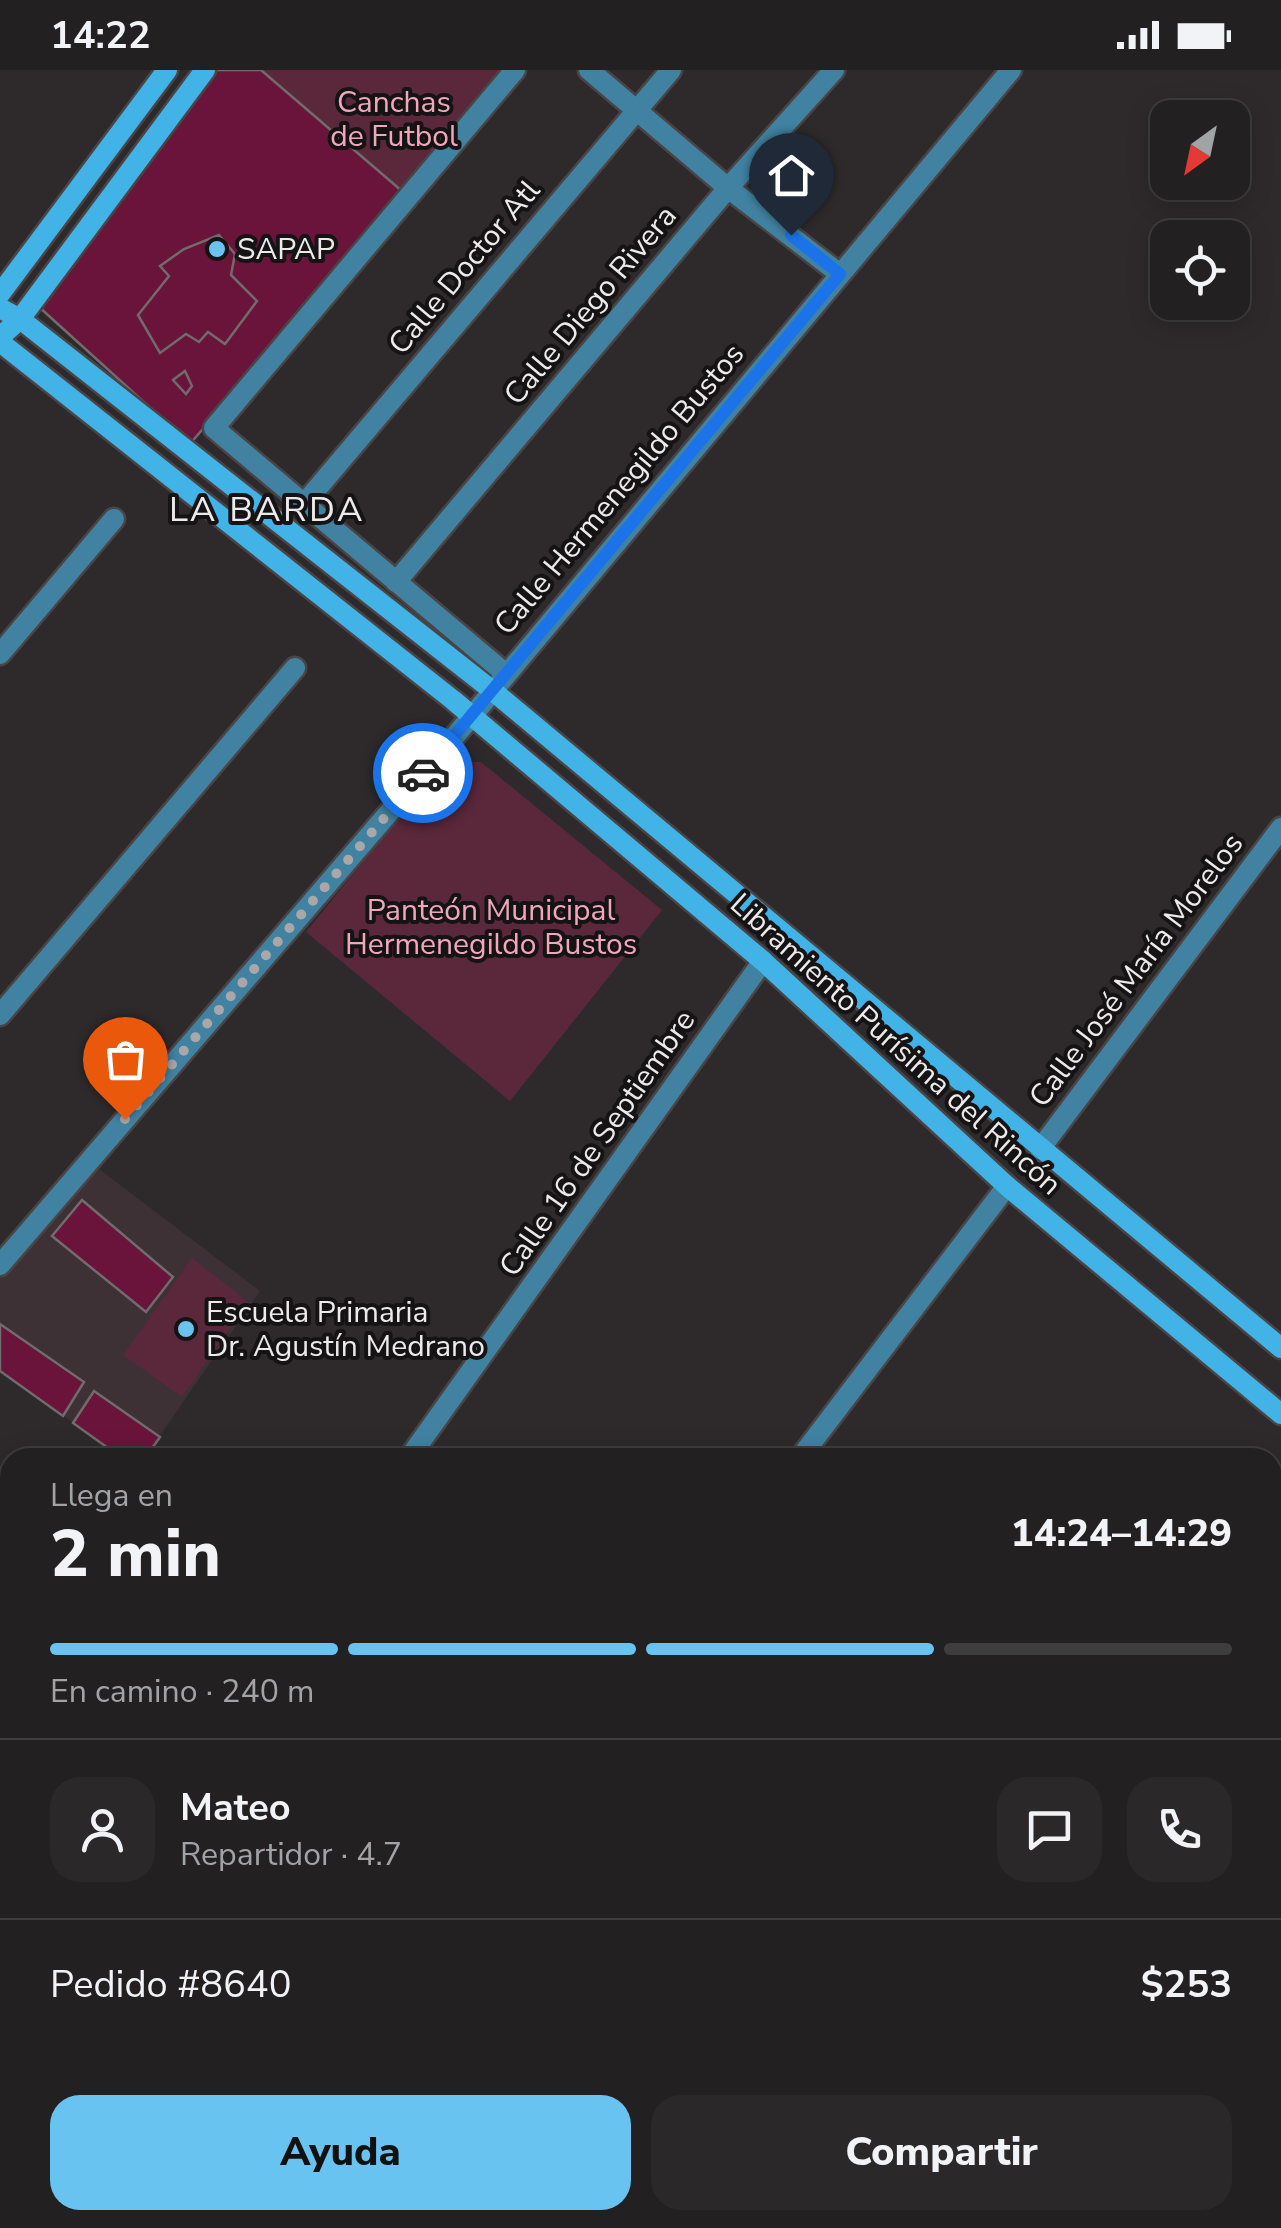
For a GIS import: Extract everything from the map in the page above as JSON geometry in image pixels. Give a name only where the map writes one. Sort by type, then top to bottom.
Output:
[{"type":"main road","points":[[0,294],[167,70]]},
{"type":"main road","points":[[0,340],[205,70]]},
{"type":"main road","name":"Libramiento Purísima del Rincón","points":[[0,308],[20,318],[499,682],[1040,1149],[1281,1348]]},
{"type":"main road","name":"Libramiento Purísima del Rincón","points":[[0,340],[472,716],[763,961],[1007,1186],[1281,1414]]},
{"type":"street","points":[[499,682],[396,582],[214,428],[515,70]]},
{"type":"street","points":[[589,70],[728,188],[840,274]]},
{"type":"street","name":"Calle Doctor Atl","points":[[304,504],[671,70]]},
{"type":"street","name":"Calle Diego Rivera","points":[[396,582],[728,188],[834,70]]},
{"type":"street","name":"Calle Hermenegildo Bustos","points":[[0,1265],[472,716],[1005,72]]},
{"type":"street","points":[[0,654],[114,519]]},
{"type":"street","points":[[0,1015],[295,668]]},
{"type":"street","name":"Calle José María Morelos","points":[[1040,1149],[1281,828]]},
{"type":"street","name":"Calle 16 de Septiembre","points":[[416,1448],[763,961]]},
{"type":"street","points":[[808,1448],[1007,1186]]},
{"type":"shaded area","name":"Escuela Primaria Dr. Agustín Medrano","points":[[95,1166],[260,1291],[151,1448],[109,1448],[0,1371],[0,1277]]},
{"type":"green space","name":"Canchas de Futbol","points":[[261,70],[504,70],[403,192]]},
{"type":"green space","name":"Panteón Municipal Hermenegildo Bustos","points":[[444,762],[481,762],[662,910],[510,1101],[306,932]]},
{"type":"green space","name":"Escuela Primaria Dr. Agustín Medrano","points":[[192,1258],[248,1302],[182,1397],[123,1355]]},
{"type":"building","name":"SAPAP","points":[[210,70],[261,70],[403,192],[190,444],[38,306]]},
{"type":"building","name":"SAPAP","points":[[219,235],[235,254],[231,275],[257,301],[225,344],[208,332],[199,342],[186,334],[160,353],[138,315],[169,276],[160,266],[184,249]]},
{"type":"building","points":[[185,371],[192,386],[186,394],[173,380]]},
{"type":"building","name":"Escuela Primaria Dr. Agustín Medrano","points":[[82,1200],[173,1277],[146,1312],[52,1236]]},
{"type":"building","points":[[0,1324],[84,1382],[63,1416],[0,1371]]},
{"type":"building","name":"Escuela Primaria Dr. Agustín Medrano","points":[[94,1391],[160,1437],[152,1448],[108,1448],[73,1423]]},
{"type":"way so far","points":[[125,1119],[423,773]]},
{"type":"place","name":"SAPAP","points":[[217,249]]},
{"type":"place","name":"Escuela Primaria Dr. Agustín Medrano","points":[[186,1329]]},
{"type":"district","name":"LA BARDA","points":[[267,509]]},
{"type":"route","points":[[423,773],[840,274],[791,235]]}]
